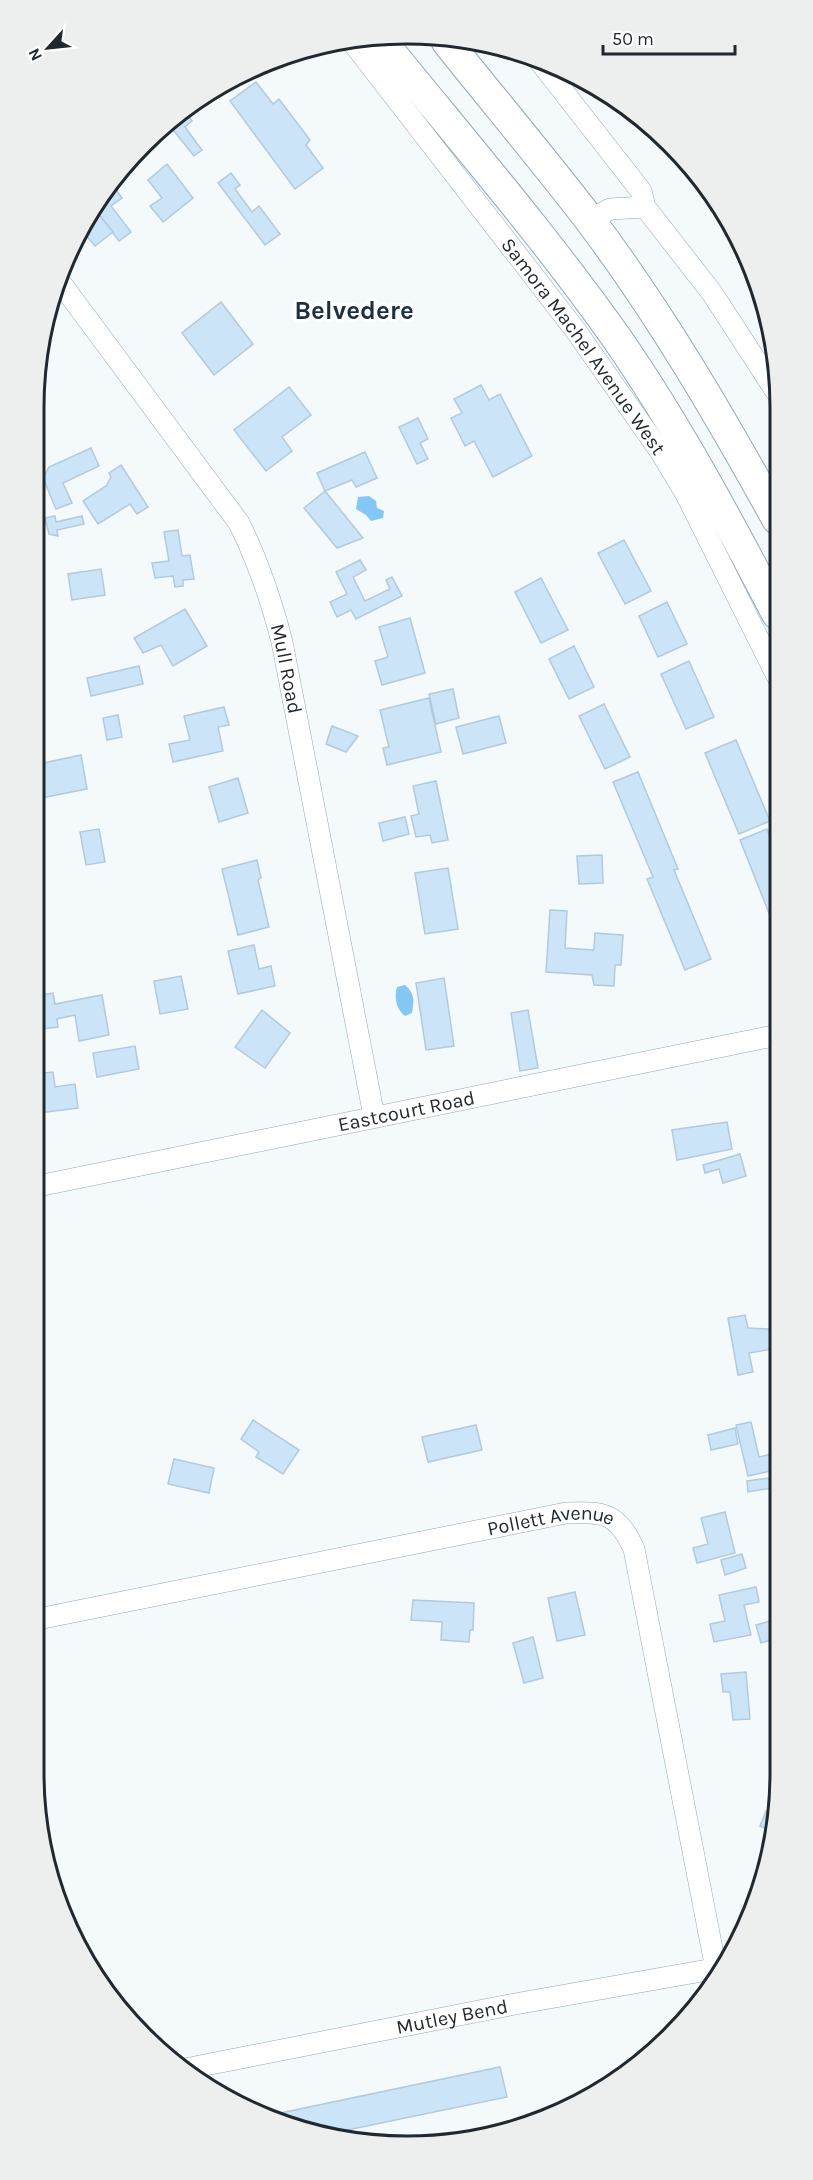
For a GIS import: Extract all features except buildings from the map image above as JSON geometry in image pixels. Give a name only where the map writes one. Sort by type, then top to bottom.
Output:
[{"type":"highway","name":"Samora Machel Avenue West","points":[[384,44],[573,279],[618,341],[700,470],[770,601]]},
{"type":"highway","points":[[451,47],[590,220],[696,377],[770,507]]},
{"type":"street","name":"Samora Machel Avenue West","points":[[356,47],[576,331],[657,448],[686,494],[770,662]]},
{"type":"street","points":[[547,72],[641,191],[645,207],[725,313],[769,380]]},
{"type":"street","points":[[590,220],[610,209],[645,207]]},
{"type":"street","name":"Mull Road","points":[[62,292],[239,523],[257,559],[271,599],[282,642],[374,1116]]},
{"type":"street","name":"Eastcourt Road","points":[[44,1185],[770,1037]]},
{"type":"street","name":"Pollett Avenue","points":[[44,1618],[566,1513],[590,1512],[611,1516],[626,1530],[634,1549],[717,1962]]},
{"type":"street","name":"Mutley Bend","points":[[193,2066],[515,2004],[712,1969]]},
{"type":"water","points":[[369,496],[376,501],[377,508],[384,511],[383,518],[371,521],[356,509],[358,497]]},
{"type":"water","points":[[405,985],[411,991],[413,1001],[412,1013],[405,1016],[396,1003],[396,995],[397,987]]},
{"type":"district","name":"Belvedere","points":[[354,310]]}]
